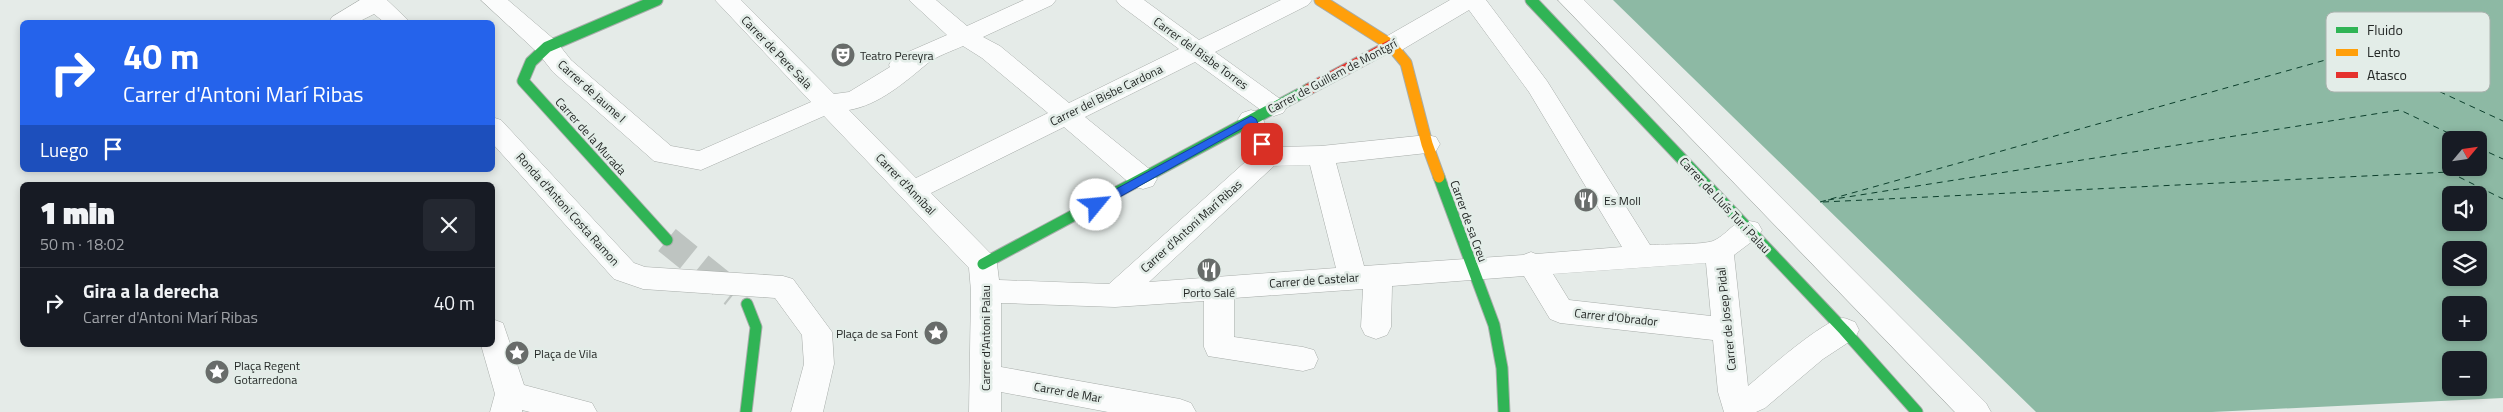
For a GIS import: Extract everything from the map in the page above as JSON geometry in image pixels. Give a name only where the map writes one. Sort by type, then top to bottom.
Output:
[{"type":"street","name":"Carrer de Jaume I","points":[[493,0],[547,47],[562,66],[663,154],[702,161],[828,104]]},
{"type":"street","points":[[547,47],[657,0]]},
{"type":"street","name":"Carrer de Pere Sala","points":[[727,0],[828,104]]},
{"type":"street","points":[[921,0],[965,37],[991,52],[1143,179]]},
{"type":"street","points":[[828,104],[855,100],[883,85],[918,59],[1044,0]]},
{"type":"street","name":"Carrer del Bisbe Torres","points":[[1128,0],[1274,107]]},
{"type":"street","name":"Carrer del Bisbe Cardona","points":[[912,191],[1300,0]]},
{"type":"street","name":"Carrer de sa Creu","points":[[1320,0],[1391,46],[1406,63],[1427,144],[1471,268],[1494,325],[1502,368],[1504,412]]},
{"type":"street","name":"Carrer de Guillem de Montgrí","points":[[985,278],[1143,179],[1251,119],[1391,46],[1468,0]]},
{"type":"street","points":[[1474,0],[1538,87],[1641,255],[1719,251]]},
{"type":"street","name":"Carrer de Lluís Tur i Palau","points":[[1531,0],[1844,330],[1917,412]]},
{"type":"street","points":[[1570,0],[1975,412]]},
{"type":"street","points":[[344,20],[374,2],[396,20]]},
{"type":"street","name":"Carrer de la Murada","points":[[547,47],[533,58],[526,68],[524,81],[667,240]]},
{"type":"street","name":"Carrer d'Anníbal","points":[[828,104],[912,191],[985,278]]},
{"type":"street","points":[[1251,119],[1267,156],[1321,155],[1427,144]]},
{"type":"street","name":"Ronda d'Antoni Costa Ramon","points":[[495,129],[624,271],[643,278],[783,287],[817,332],[819,364],[807,412]]},
{"type":"street","points":[[1321,155],[1365,277],[1376,327]]},
{"type":"street","name":"Carrer d'Antoni Marí Ribas","points":[[1115,296],[1267,156]]},
{"type":"street","name":"Carrer de Josep Pidal","points":[[1742,401],[1727,330],[1719,251],[1748,230]]},
{"type":"street","name":"Carrer de Castelar","points":[[985,278],[1115,296],[1641,255]]},
{"type":"street","name":"Carrer d'Obrador","points":[[1531,264],[1560,311],[1727,330]]},
{"type":"street","name":"Carrer d'Antoni Palau","points":[[985,278],[985,412]]},
{"type":"street","points":[[1219,288],[1219,347],[1303,359]]},
{"type":"street","points":[[742,411],[756,327],[747,304]]},
{"type":"street","points":[[1742,401],[1812,350],[1844,330]]},
{"type":"street","points":[[495,344],[508,403],[581,412]]},
{"type":"street","name":"Carrer de Mar","points":[[985,376],[1180,412]]},
{"type":"shaded area","points":[[1613,0],[2503,0],[2503,398],[2212,412],[2036,412]]},
{"type":"ferry route","points":[[1820,202],[2326,60]]},
{"type":"ferry route","points":[[2440,92],[2503,121]]},
{"type":"ferry route","points":[[1828,200],[2400,110],[2444,131]]},
{"type":"ferry route","points":[[2488,152],[2503,159]]},
{"type":"ferry route","points":[[1823,202],[2449,172],[2503,199]]},
{"type":"tunnel","points":[[667,240],[734,294]]},
{"type":"traffic: fast","points":[[657,0],[547,47],[531,62],[523,81],[667,240]]},
{"type":"traffic: fast","points":[[1531,0],[1844,330],[1917,412]]},
{"type":"traffic: fast","points":[[983,264],[1309,89]]},
{"type":"traffic: fast","points":[[1439,177],[1494,325],[1502,368],[1504,412]]},
{"type":"traffic: fast","points":[[746,412],[756,327],[747,304]]},
{"type":"traffic: slow","points":[[1320,0],[1391,45],[1406,63],[1427,144],[1439,177]]},
{"type":"traffic: jam","points":[[1309,89],[1391,45]]},
{"type":"place","name":"Teatro Pereyra","points":[[843,55]]},
{"type":"place","name":"Es Moll","points":[[1586,200]]},
{"type":"place","name":"Porto Salé","points":[[1209,270]]},
{"type":"place","name":"Plaça de sa Font","points":[[936,333]]},
{"type":"place","name":"Plaça de Vila","points":[[517,353]]},
{"type":"place","name":"Plaça Regent Gotarredona","points":[[217,372]]},
{"type":"route","points":[[1096,205],[1251,119],[1262,144]]}]
